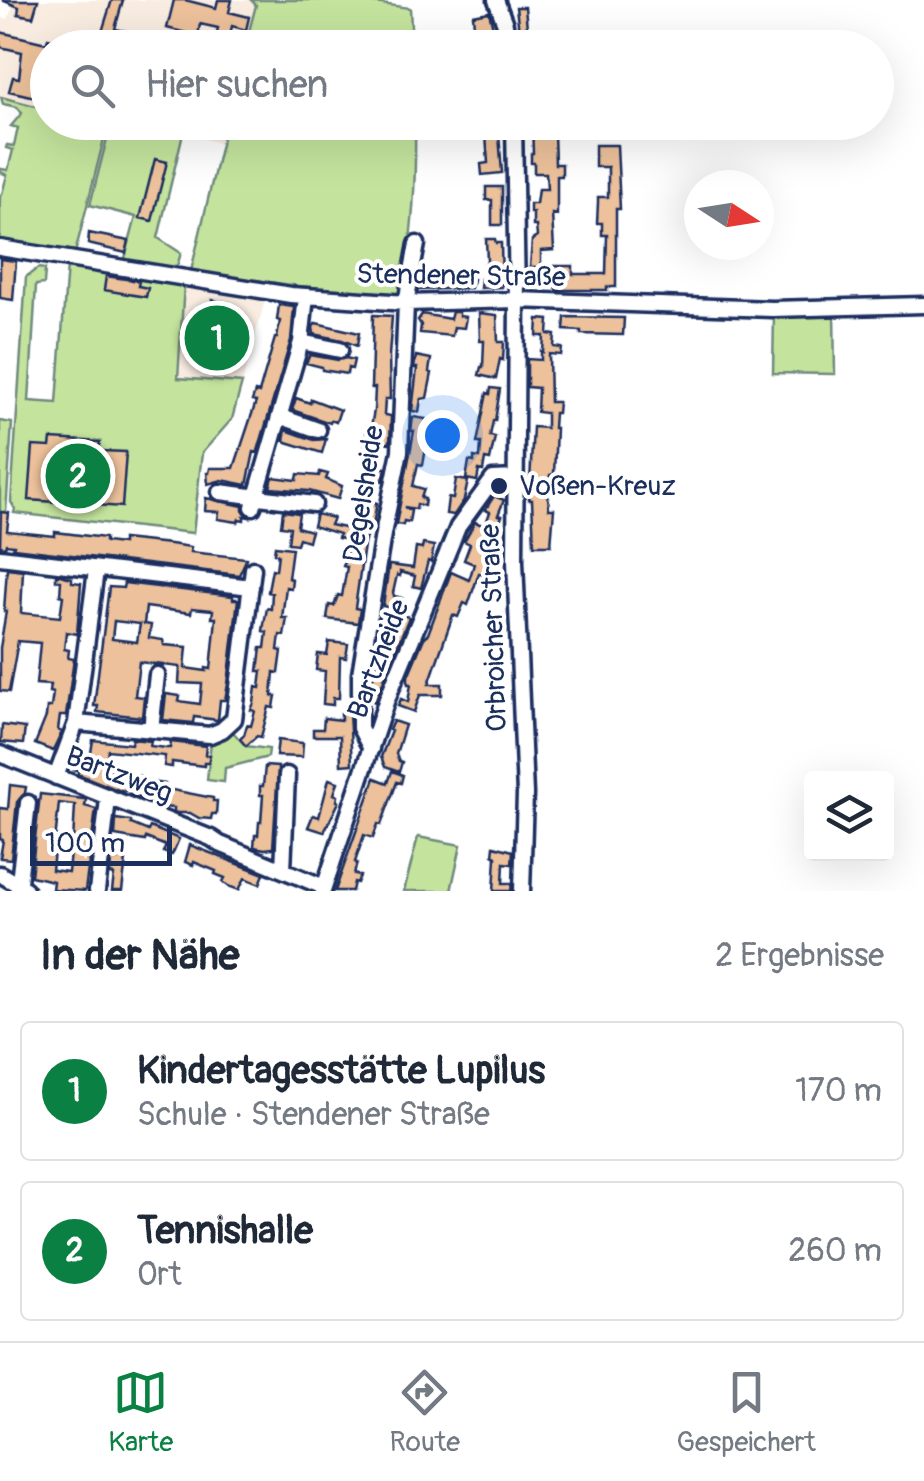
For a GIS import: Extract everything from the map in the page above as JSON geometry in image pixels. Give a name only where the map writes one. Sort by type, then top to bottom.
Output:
[{"type":"street","points":[[496,0],[506,30]]},
{"type":"street","name":"Orbroicher Straße","points":[[514,140],[515,562],[526,794],[522,891]]},
{"type":"street","name":"Degelsheide","points":[[370,749],[360,728],[360,674],[400,452],[406,303],[417,244]]},
{"type":"street","name":"Stendener Straße","points":[[0,248],[306,296],[406,303],[517,300],[772,310],[924,305]]},
{"type":"street","points":[[254,501],[301,342],[306,296]]},
{"type":"street","points":[[301,342],[340,350]]},
{"type":"street","points":[[279,416],[318,430]]},
{"type":"street","name":"Bartzheide","points":[[220,844],[323,889],[388,699],[458,527],[493,479],[515,478]]},
{"type":"street","points":[[220,492],[254,501],[314,504]]},
{"type":"street","points":[[0,557],[251,587]]},
{"type":"street","points":[[76,723],[210,735],[222,730],[234,719],[253,569]]},
{"type":"street","points":[[56,777],[76,723],[96,570]]},
{"type":"street","points":[[151,730],[158,675]]},
{"type":"street","name":"Bartzweg","points":[[0,754],[220,844]]},
{"type":"street","points":[[283,870],[287,775]]},
{"type":"street","points":[[97,891],[108,799]]},
{"type":"street","points":[[21,889],[28,803]]},
{"type":"street","points":[[0,874],[21,889]]},
{"type":"shaded area","points":[[15,0],[251,0],[256,5],[249,30],[30,30],[30,105],[0,97],[0,18],[8,19]]},
{"type":"shaded area","points":[[184,284],[266,297],[242,383],[178,379]]},
{"type":"green space","points":[[251,0],[353,0],[410,8],[411,30],[249,30],[256,5]]},
{"type":"green space","points":[[1,97],[30,105],[30,140],[104,140],[75,253],[0,239],[0,195],[7,175],[0,172],[8,170],[13,150],[6,148],[14,146],[18,128],[11,126],[22,113],[17,107],[3,104]]},
{"type":"green space","points":[[107,140],[181,140],[158,238],[181,253],[176,269],[124,262],[136,217],[90,205]]},
{"type":"green space","points":[[222,140],[415,140],[411,227],[400,294],[298,286],[191,271]]},
{"type":"green space","points":[[67,265],[184,284],[178,378],[242,383],[232,419],[202,453],[193,533],[14,513],[11,502],[26,277],[38,268],[45,269],[44,284],[36,285],[29,401],[57,403]]},
{"type":"green space","points":[[834,312],[835,374],[773,373],[774,314]]},
{"type":"green space","points":[[0,421],[12,423],[6,512],[0,512]]},
{"type":"green space","points":[[232,731],[246,746],[269,749],[268,757],[225,768],[224,782],[207,780],[211,741]]},
{"type":"green space","points":[[418,837],[461,845],[451,891],[404,891]]},
{"type":"building","points":[[2,0],[38,0],[33,17],[18,14],[19,7]]},
{"type":"building","points":[[112,0],[123,0],[115,29],[120,30],[103,30]]},
{"type":"building","points":[[174,0],[216,8],[218,0],[232,0],[229,12],[249,17],[246,30],[232,26],[231,30],[218,30],[200,24],[199,30],[167,28]]},
{"type":"building","points":[[516,7],[525,7],[527,30],[519,30]]},
{"type":"building","points":[[489,12],[494,30],[474,30],[473,15]]},
{"type":"building","points":[[0,32],[30,39],[30,96],[9,91],[13,77],[19,78],[22,52],[0,47]]},
{"type":"building","points":[[486,140],[499,140],[502,173],[482,175],[481,164],[488,163]]},
{"type":"building","points":[[533,140],[554,140],[555,164],[562,164],[562,176],[557,176],[557,215],[552,214],[554,250],[541,251],[541,267],[530,267],[532,240],[537,237],[530,204],[536,204],[538,189],[547,189],[546,173],[534,173]]},
{"type":"building","points":[[595,145],[617,145],[620,209],[616,209],[616,287],[557,290],[553,266],[573,266],[573,274],[606,274],[607,235],[602,235],[602,223],[597,223],[598,197],[608,197],[608,167],[595,167]]},
{"type":"building","points":[[155,159],[167,162],[152,221],[140,218]]},
{"type":"building","points":[[486,187],[502,187],[502,225],[492,225],[492,200],[486,200]]},
{"type":"building","points":[[89,233],[129,241],[126,253],[88,244]]},
{"type":"building","points":[[486,239],[501,243],[502,287],[480,288],[481,279],[485,279]]},
{"type":"building","points":[[0,259],[16,261],[13,300],[0,298]]},
{"type":"building","points":[[464,273],[465,278],[473,279],[471,288],[419,290],[422,275]]},
{"type":"building","points":[[106,276],[139,281],[138,286],[148,288],[146,297],[104,290]]},
{"type":"building","points":[[212,300],[229,303],[226,317],[238,323],[228,356],[208,352]]},
{"type":"building","points":[[279,305],[294,307],[291,340],[247,485],[222,480],[208,484],[210,468],[234,468],[256,402],[252,401],[255,392],[259,393],[277,338]]},
{"type":"building","points":[[452,312],[466,317],[464,328],[454,327],[452,336],[420,333],[418,320],[422,314],[450,319]]},
{"type":"building","points":[[479,313],[497,315],[498,342],[504,342],[496,379],[479,375],[484,341],[480,341]]},
{"type":"building","points":[[373,315],[392,316],[390,399],[385,399],[384,415],[391,416],[390,443],[376,442],[373,457],[364,457],[367,426],[371,427],[374,410]]},
{"type":"building","points":[[565,317],[624,318],[623,335],[564,330]]},
{"type":"building","points":[[538,319],[549,320],[548,334],[555,335],[554,347],[562,348],[561,355],[549,354],[550,402],[558,402],[553,428],[554,474],[547,483],[549,509],[554,509],[551,545],[534,545],[529,500],[533,427],[546,428],[546,413],[537,412],[538,388],[527,387],[527,359],[541,360],[543,352],[544,336],[537,336]]},
{"type":"building","points":[[316,323],[359,333],[357,346],[314,334]]},
{"type":"building","points":[[310,355],[354,360],[347,374],[306,363]]},
{"type":"building","points":[[416,356],[431,359],[432,373],[427,398],[421,399],[419,412],[412,411]]},
{"type":"building","points":[[491,388],[500,389],[490,436],[495,437],[490,460],[485,459],[477,481],[466,479],[469,461],[480,458],[481,443],[477,443]]},
{"type":"building","points":[[296,398],[340,410],[336,422],[292,410]]},
{"type":"building","points":[[413,417],[426,419],[423,433],[431,434],[413,486],[424,489],[421,498],[425,499],[424,506],[404,507],[411,511],[409,522],[404,521],[403,525],[396,524],[414,431]]},
{"type":"building","points":[[286,430],[314,440],[326,439],[322,453],[287,442]]},
{"type":"building","points":[[51,439],[100,442],[99,449],[103,451],[126,452],[122,507],[29,500],[33,446],[50,447]]},
{"type":"building","points":[[373,457],[381,459],[379,467],[386,468],[383,481],[371,478]]},
{"type":"building","points":[[320,472],[342,486],[338,499],[309,491],[270,488],[273,477],[297,480],[298,474],[319,476]]},
{"type":"building","points":[[456,479],[468,481],[464,500],[454,515],[446,514],[448,498],[453,499]]},
{"type":"building","points":[[494,496],[504,500],[498,515],[502,516],[497,530],[501,531],[485,558],[492,561],[486,575],[479,573],[468,605],[464,603],[458,617],[453,615],[429,684],[442,684],[442,695],[420,695],[414,712],[398,706],[401,699],[408,702],[408,676],[451,572],[469,580],[474,564],[464,560],[470,544],[464,541],[475,522],[485,526],[490,512],[485,510]]},
{"type":"building","points":[[206,498],[243,506],[249,517],[238,522],[218,519],[219,512],[205,511]]},
{"type":"building","points":[[366,500],[377,503],[364,545],[355,608],[360,609],[358,623],[327,619],[329,605],[334,606],[338,595],[342,596],[349,540],[313,526],[316,514],[333,518],[330,525],[349,529],[352,511],[363,513]]},
{"type":"building","points":[[283,511],[299,513],[297,527],[311,531],[308,541],[299,538],[297,544],[288,543],[290,527],[281,526]]},
{"type":"building","points":[[1,512],[9,513],[7,531],[55,536],[55,532],[122,544],[122,539],[170,544],[191,547],[190,552],[246,558],[239,575],[13,548],[14,545],[6,544],[5,547],[0,546]]},
{"type":"building","points":[[423,544],[434,546],[421,588],[413,586],[415,576],[400,572],[393,593],[402,598],[399,610],[383,606],[389,565],[413,568],[416,548],[422,549]]},
{"type":"building","points":[[275,546],[292,548],[288,578],[292,579],[291,588],[286,587],[282,618],[287,618],[284,636],[280,635],[279,673],[274,672],[272,696],[276,696],[261,737],[246,746],[240,739],[247,725],[251,726],[256,687],[260,688],[259,663],[267,632],[263,631],[267,608],[271,609],[272,593],[268,592],[278,554],[274,553]]},
{"type":"building","points":[[7,568],[23,570],[21,613],[60,617],[63,596],[56,574],[81,583],[77,634],[66,632],[64,649],[69,650],[68,658],[74,659],[66,716],[60,716],[58,730],[62,732],[53,751],[35,744],[53,693],[49,692],[50,685],[36,684],[40,643],[18,641],[9,692],[0,691]]},
{"type":"building","points":[[124,583],[238,599],[228,684],[225,700],[220,700],[218,720],[163,720],[166,694],[180,696],[179,701],[200,704],[202,684],[179,683],[180,667],[139,662],[135,696],[144,697],[142,717],[97,712],[98,706],[94,706],[109,587],[123,588]],"holes":[[[146,607],[191,613],[192,608],[213,610],[212,618],[216,618],[211,669],[185,668],[187,647],[164,645],[163,640],[149,638],[151,625],[144,624]],[[114,621],[140,624],[137,642],[112,639]]]},
{"type":"building","points":[[394,613],[409,617],[375,702],[371,700],[371,682],[386,635],[391,633]]},
{"type":"building","points":[[329,642],[348,644],[346,658],[340,657],[339,698],[333,698],[333,705],[323,704],[325,671],[316,670],[318,654],[327,655]]},
{"type":"building","points":[[341,713],[349,713],[352,764],[341,765],[340,736],[313,736],[313,729],[323,729],[324,718],[341,720]]},
{"type":"building","points":[[393,721],[405,725],[396,754],[402,762],[399,772],[385,767],[381,757]]},
{"type":"building","points":[[2,725],[25,728],[23,744],[1,742]]},
{"type":"building","points":[[132,739],[166,748],[170,748],[171,742],[206,746],[205,755],[210,755],[204,766],[172,762],[172,767],[164,766],[165,756],[108,750],[105,770],[141,776],[140,781],[213,798],[217,801],[216,814],[211,819],[177,813],[174,808],[162,807],[74,770],[75,761],[90,759],[93,740],[131,744]]},
{"type":"building","points":[[278,740],[303,743],[302,757],[276,756]]},
{"type":"building","points":[[265,766],[278,770],[273,848],[265,849],[254,847],[261,822],[260,786]]},
{"type":"building","points":[[392,771],[403,775],[401,783],[397,782],[373,838],[364,835],[355,862],[354,874],[360,876],[357,883],[354,882],[352,891],[335,891],[375,778],[388,783]]},
{"type":"building","points":[[329,779],[338,782],[334,794],[339,802],[324,832],[308,827],[313,815],[319,817]]},
{"type":"building","points":[[10,785],[26,787],[17,802],[11,859],[0,858],[0,808],[8,809]]},
{"type":"building","points":[[40,794],[86,800],[85,806],[96,809],[85,891],[52,889],[53,881],[31,876]],"holes":[[[59,803],[75,805],[68,872],[52,870]]]},
{"type":"building","points":[[116,819],[179,839],[172,855],[163,852],[166,846],[146,838],[145,841],[115,836]]},
{"type":"building","points":[[190,845],[264,874],[260,884],[245,878],[239,890],[228,886],[216,871],[185,862]]},
{"type":"building","points":[[494,846],[513,851],[512,864],[504,863],[503,883],[512,883],[511,891],[494,891]]},
{"type":"building","points":[[118,851],[127,852],[122,891],[112,891],[111,860],[117,860]]},
{"type":"place","name":"Kindertagesstätte Lupilus","points":[[217,338]]},
{"type":"place","name":"Tennishalle","points":[[78,476]]},
{"type":"place","name":"Voßen-Kreuz","points":[[499,486]]}]
